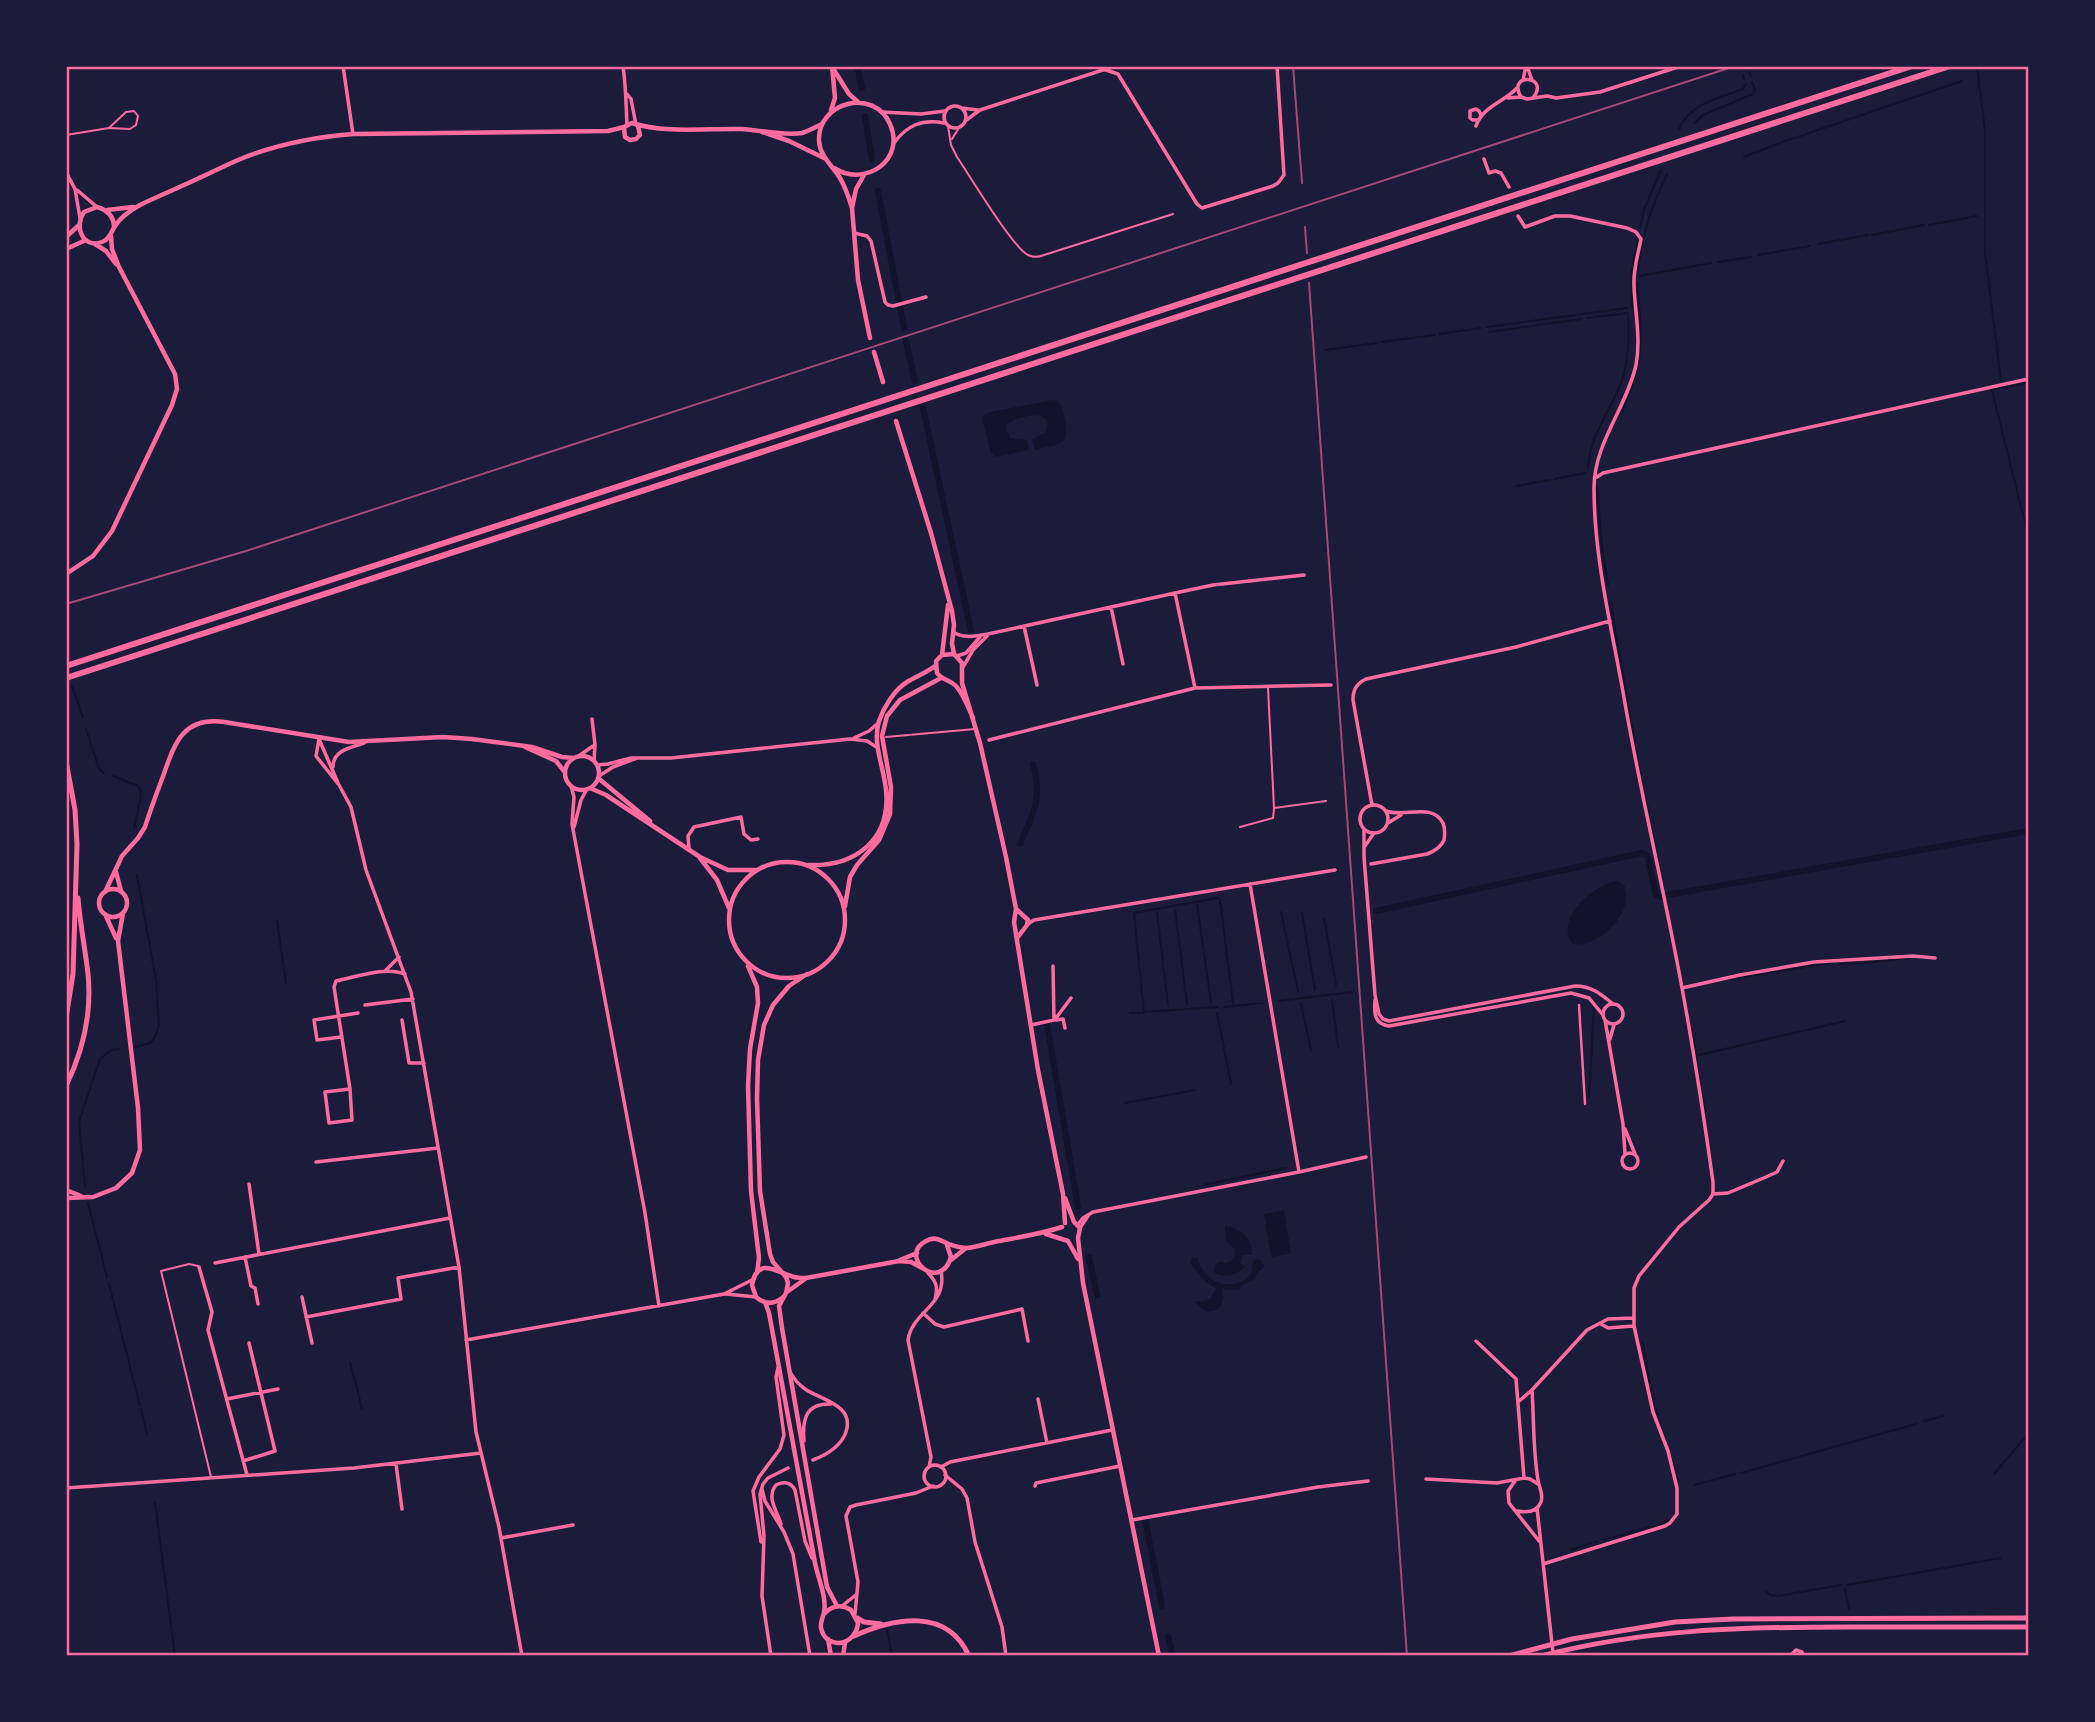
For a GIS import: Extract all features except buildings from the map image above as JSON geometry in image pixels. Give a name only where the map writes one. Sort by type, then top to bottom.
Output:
[{"type":"highway","points":[[66,666],[1912,66]]},
{"type":"highway","points":[[66,678],[1950,66]]},
{"type":"highway","points":[[66,761],[77,828],[73,974],[66,1018]]},
{"type":"highway","points":[[66,815],[66,968]]},
{"type":"highway","points":[[66,1086],[82,1047],[89,999],[76,877]]},
{"type":"highway","points":[[856,1616],[869,1624],[926,1621],[941,1626],[958,1637],[969,1656]]},
{"type":"highway","points":[[1509,1656],[1544,1645],[1675,1622],[1723,1619],[2028,1618]]},
{"type":"highway","points":[[854,1636],[884,1624]]},
{"type":"highway","points":[[1541,1656],[1603,1642],[1667,1632],[1732,1628],[2028,1627]]},
{"type":"street","points":[[343,66],[353,134]]},
{"type":"street","points":[[623,66],[627,94],[625,137]]},
{"type":"street","points":[[832,66],[849,94],[858,102]]},
{"type":"street","points":[[831,113],[835,98],[832,66]]},
{"type":"street","points":[[834,168],[851,176],[864,175],[881,166],[889,157],[899,136],[915,124],[930,121],[953,128],[960,127],[980,110],[1115,66]]},
{"type":"street","points":[[1105,70],[1118,74],[1197,204],[1202,208],[1273,186],[1284,175],[1277,66]]},
{"type":"street","points":[[1488,108],[1477,118],[1470,118],[1469,113],[1473,109],[1488,108],[1508,98],[1523,80],[1526,66]]},
{"type":"street","points":[[1526,66],[1532,80],[1547,96]]},
{"type":"street","points":[[1508,98],[1556,98],[1604,91],[1681,66]]},
{"type":"street","points":[[1523,80],[1532,80]]},
{"type":"street","points":[[1533,98],[1537,87]]},
{"type":"street","points":[[1517,88],[1521,97]]},
{"type":"street","points":[[627,94],[631,99],[640,135]]},
{"type":"street","points":[[824,158],[819,141],[823,123],[841,106],[858,102],[871,105],[881,112],[892,129],[893,145]]},
{"type":"street","points":[[881,112],[921,114],[945,111],[953,106],[980,110]]},
{"type":"street","points":[[961,108],[965,121]]},
{"type":"street","points":[[1476,128],[1478,110]]},
{"type":"street","points":[[945,111],[943,117],[946,125]]},
{"type":"street","points":[[106,211],[137,206],[247,157],[325,136],[608,131],[632,123],[660,130],[800,133],[823,123]]},
{"type":"street","points":[[608,131],[633,140],[640,135],[660,130]]},
{"type":"street","points":[[755,130],[789,141],[824,158],[834,168],[847,191],[852,208],[858,280],[870,338]]},
{"type":"street","points":[[1484,159],[1489,173],[1501,173],[1509,187]]},
{"type":"street","points":[[66,172],[75,189],[80,218]]},
{"type":"street","points":[[852,208],[856,189],[864,175]]},
{"type":"street","points":[[75,189],[106,211],[113,220],[114,227]]},
{"type":"street","points":[[94,243],[103,242],[110,236],[114,227],[137,206]]},
{"type":"street","points":[[66,237],[78,225],[84,212],[97,207]]},
{"type":"street","points":[[1518,216],[1525,227],[1549,217],[1565,215],[1621,226],[1640,236],[1634,277],[1638,338],[1636,364],[1627,392],[1600,449],[1595,468],[1598,545],[1637,773],[1682,988],[1713,1182],[1713,1194],[1679,1227],[1639,1276],[1634,1287],[1634,1326],[1653,1412],[1668,1451],[1677,1488],[1677,1514],[1665,1526],[1543,1564]]},
{"type":"street","points":[[78,225],[86,240],[106,251],[119,267]]},
{"type":"street","points":[[854,233],[867,236],[871,241],[888,305],[926,297]]},
{"type":"street","points":[[66,574],[93,555],[112,531],[172,405],[177,389],[172,366],[119,267],[110,236]]},
{"type":"street","points":[[66,249],[86,240]]},
{"type":"street","points":[[874,352],[883,382]]},
{"type":"street","points":[[1597,477],[1603,473],[2028,379]]},
{"type":"street","points":[[896,421],[931,533],[953,618],[952,643],[962,670],[962,683],[976,729],[1016,909],[1015,926],[1031,1025],[1063,1194],[1061,1233],[1080,1263]]},
{"type":"street","points":[[953,632],[967,637],[988,634],[1213,585],[1304,575]]},
{"type":"street","points":[[1175,593],[1195,688]]},
{"type":"street","points":[[942,655],[948,604]]},
{"type":"street","points":[[1111,607],[1123,664]]},
{"type":"street","points":[[1372,805],[1353,701],[1354,690],[1359,684],[1366,679],[1516,647],[1610,621]]},
{"type":"street","points":[[1024,626],[1037,685]]},
{"type":"street","points":[[973,718],[957,687],[941,678],[936,673],[935,666],[942,655],[966,653],[979,638],[988,634]]},
{"type":"street","points":[[948,681],[956,678],[973,650],[988,634]]},
{"type":"street","points":[[592,719],[598,777],[653,824],[690,851],[728,870],[757,870],[776,863],[790,862],[826,865],[849,859],[863,850],[875,836],[882,822],[886,801],[876,733],[879,723],[885,708],[901,687],[935,666]]},
{"type":"street","points":[[786,1293],[788,1283],[773,1262],[768,1247],[760,1191],[757,1099],[758,1060],[764,1025],[773,1004],[789,986],[824,965],[836,950],[844,933],[850,877],[879,840],[890,814],[891,787],[882,737],[887,716],[900,700],[941,678]]},
{"type":"street","points":[[989,740],[1195,688],[1331,685]]},
{"type":"street","points":[[118,941],[99,904],[100,897],[122,856],[145,827],[175,744],[186,730],[199,723],[212,720],[319,739],[363,743],[443,737],[498,742],[532,747],[573,758]]},
{"type":"street","points":[[850,739],[869,731],[879,723]]},
{"type":"street","points":[[311,737],[315,744],[317,760],[339,785]]},
{"type":"street","points":[[315,752],[319,739]]},
{"type":"street","points":[[319,739],[351,807],[366,870],[413,999],[459,1267],[473,1410],[501,1538],[522,1656]]},
{"type":"street","points":[[596,763],[850,739],[867,741],[878,748]]},
{"type":"street","points":[[335,773],[333,762],[336,756],[363,743]]},
{"type":"street","points":[[595,745],[568,762],[565,778],[574,797],[573,829],[645,1213],[659,1306]]},
{"type":"street","points":[[524,747],[556,761],[565,772]]},
{"type":"street","points":[[580,755],[590,757],[596,763]]},
{"type":"street","points":[[573,829],[579,803],[598,777],[613,767],[639,758]]},
{"type":"street","points":[[571,786],[577,789],[589,788],[606,795],[640,819],[653,824]]},
{"type":"street","points":[[1371,864],[1427,853],[1441,846],[1445,837],[1441,821],[1436,814],[1420,811],[1402,814],[1372,805],[1362,813],[1360,820],[1364,829],[1375,1018],[1380,1024],[1389,1026],[1570,993],[1589,998],[1604,1018],[1614,1024]]},
{"type":"street","points":[[1386,811],[1388,824]]},
{"type":"street","points":[[1364,829],[1374,833],[1383,830],[1402,814]]},
{"type":"street","points":[[690,851],[688,836],[694,827],[741,817],[744,834],[751,840],[758,839]]},
{"type":"street","points":[[1365,848],[1374,833]]},
{"type":"street","points":[[466,1340],[724,1293],[752,1280],[757,1273],[760,1258],[751,1191],[748,1086],[750,1049],[758,1003],[757,987],[730,934],[729,909],[717,880],[700,857]]},
{"type":"street","points":[[804,864],[821,873],[834,887],[845,914]]},
{"type":"street","points":[[729,909],[739,887],[757,870]]},
{"type":"street","points":[[1016,909],[1025,917],[1034,920],[1335,870]]},
{"type":"street","points":[[66,1198],[109,1193],[122,1184],[135,1167],[140,1150],[138,1108],[118,941],[122,913],[127,902],[121,892],[116,871]]},
{"type":"street","points":[[1250,884],[1298,1172]]},
{"type":"street","points":[[105,892],[113,889],[121,892]]},
{"type":"street","points":[[104,914],[113,917],[122,913]]},
{"type":"street","points":[[1015,918],[1025,917]]},
{"type":"street","points":[[1025,917],[1026,927]]},
{"type":"street","points":[[1018,938],[1034,920]]},
{"type":"street","points":[[1015,926],[1019,929],[1026,927]]},
{"type":"street","points":[[1682,988],[1814,962],[1913,956],[1935,958]]},
{"type":"street","points":[[384,972],[399,957]]},
{"type":"street","points":[[746,962],[758,971],[778,978],[807,974]]},
{"type":"street","points":[[1053,966],[1054,1020]]},
{"type":"street","points":[[350,1089],[325,1092],[329,1123],[352,1120],[350,1089],[334,987],[336,981],[384,972],[397,971],[406,974]]},
{"type":"street","points":[[1375,995],[1380,1017],[1389,1021],[1586,986],[1619,1006],[1624,1014],[1622,1020],[1614,1024],[1609,1041]]},
{"type":"street","points":[[1054,1020],[1071,998]]},
{"type":"street","points":[[365,1005],[413,999]]},
{"type":"street","points":[[1613,1004],[1607,1006],[1604,1018],[1623,1125],[1625,1154],[1622,1159],[1623,1164],[1630,1169],[1638,1164],[1638,1158],[1623,1125]]},
{"type":"street","points":[[1579,1005],[1585,1104]]},
{"type":"street","points":[[342,1037],[317,1040],[314,1020],[358,1013]]},
{"type":"street","points":[[1031,1025],[1063,1019],[1065,1028]]},
{"type":"street","points":[[402,1020],[409,1063],[424,1063]]},
{"type":"street","points":[[316,1162],[438,1148]]},
{"type":"street","points":[[1625,1154],[1634,1154]]},
{"type":"street","points":[[947,1245],[967,1248],[1044,1233],[1063,1225],[1077,1225],[1093,1212],[1366,1157]]},
{"type":"street","points":[[1713,1194],[1728,1193],[1777,1172],[1783,1161]]},
{"type":"street","points":[[249,1184],[259,1254]]},
{"type":"street","points":[[66,1190],[86,1197]]},
{"type":"street","points":[[1063,1194],[1077,1225],[1080,1263],[1159,1656]]},
{"type":"street","points":[[215,1263],[450,1218]]},
{"type":"street","points":[[1044,1233],[1066,1240],[1074,1241],[1078,1238]]},
{"type":"street","points":[[924,1270],[917,1259],[917,1253],[923,1242],[929,1239],[942,1241],[947,1245],[951,1253],[950,1261]]},
{"type":"street","points":[[915,1493],[929,1467],[931,1457],[908,1340],[910,1331],[940,1294],[941,1271],[967,1248]]},
{"type":"street","points":[[757,1273],[769,1267],[806,1279],[899,1261],[917,1253]]},
{"type":"street","points":[[245,1257],[258,1304]]},
{"type":"street","points":[[899,1261],[911,1262],[934,1279],[937,1289],[934,1303]]},
{"type":"street","points":[[199,1267],[212,1312],[208,1330],[247,1475]]},
{"type":"street","points":[[306,1317],[401,1299],[398,1278],[459,1267]]},
{"type":"street","points":[[924,1270],[941,1271]]},
{"type":"street","points":[[806,1279],[782,1298],[779,1306],[780,1318],[827,1587],[840,1606],[856,1616]]},
{"type":"street","points":[[752,1280],[752,1289],[757,1297]]},
{"type":"street","points":[[724,1293],[757,1297],[772,1303],[782,1298]]},
{"type":"street","points":[[302,1297],[312,1343]]},
{"type":"street","points":[[765,1302],[824,1614],[821,1627],[831,1656]]},
{"type":"street","points":[[923,1314],[944,1327],[1022,1309],[1028,1340]]},
{"type":"street","points":[[1518,1402],[1593,1325],[1608,1320],[1633,1318]]},
{"type":"street","points":[[1601,1324],[1608,1328],[1634,1326]]},
{"type":"street","points":[[1476,1341],[1516,1379],[1524,1478]]},
{"type":"street","points":[[243,1461],[275,1451],[249,1343]]},
{"type":"street","points":[[763,1551],[753,1491],[784,1439],[785,1429],[776,1377],[778,1363]]},
{"type":"street","points":[[789,1370],[803,1388],[841,1408],[847,1420],[845,1435],[833,1449],[813,1460]]},
{"type":"street","points":[[227,1399],[278,1389]]},
{"type":"street","points":[[1532,1390],[1542,1497],[1537,1507],[1554,1656]]},
{"type":"street","points":[[1038,1399],[1047,1443]]},
{"type":"street","points":[[806,1467],[803,1434],[805,1417],[818,1405],[836,1404]]},
{"type":"street","points":[[929,1467],[1112,1430]]},
{"type":"street","points":[[66,1488],[396,1464],[481,1453]]},
{"type":"street","points":[[931,1457],[967,1497],[976,1546],[1002,1627],[1006,1656]]},
{"type":"street","points":[[941,1485],[950,1462]]},
{"type":"street","points":[[396,1464],[402,1508]]},
{"type":"street","points":[[1035,1486],[1036,1483],[1120,1466]]},
{"type":"street","points":[[771,1656],[762,1596],[763,1525],[760,1500],[762,1487],[771,1475],[788,1468]]},
{"type":"street","points":[[924,1478],[927,1484],[933,1486]]},
{"type":"street","points":[[1426,1479],[1497,1483],[1524,1478],[1535,1481],[1539,1486]]},
{"type":"street","points":[[1132,1520],[1318,1487],[1368,1481]]},
{"type":"street","points":[[1508,1491],[1515,1481]]},
{"type":"street","points":[[810,1656],[795,1562],[771,1494],[773,1488],[783,1483],[793,1486],[795,1490],[805,1541],[815,1563]]},
{"type":"street","points":[[1497,1483],[1505,1486],[1509,1503],[1540,1543]]},
{"type":"street","points":[[827,1639],[836,1643],[845,1642],[854,1636],[858,1628],[858,1582],[845,1516],[847,1511],[856,1505],[915,1493],[933,1486],[956,1484]]},
{"type":"street","points":[[762,1487],[765,1502],[784,1532]]},
{"type":"street","points":[[1517,1511],[1528,1512],[1537,1507]]},
{"type":"street","points":[[501,1538],[573,1525]]},
{"type":"street","points":[[824,1614],[858,1593]]},
{"type":"street","points":[[843,1656],[845,1642]]},
{"type":"street","points":[[1790,1656],[1797,1650],[1804,1656]]},
{"type":"lane","points":[[66,135],[109,128],[130,129],[136,125],[138,116],[134,111],[126,112],[109,128]]},
{"type":"lane","points":[[946,125],[957,157],[1015,243],[1029,256],[1044,255],[1173,214]]},
{"type":"lane","points":[[951,140],[960,127]]},
{"type":"lane","points":[[1240,827],[1273,818],[1268,687]]},
{"type":"lane","points":[[886,737],[976,729]]},
{"type":"lane","points":[[1274,808],[1326,801]]},
{"type":"lane","points":[[199,1267],[189,1264],[161,1271],[211,1478]]},
{"type":"shaded area","points":[[1058,401],[1063,411],[1066,430],[1064,441],[1035,450],[1032,439],[1046,432],[1047,424],[1040,416],[1027,416],[1007,424],[1006,429],[1010,438],[1027,440],[1029,450],[996,457],[991,453],[982,418],[986,413]]},
{"type":"shaded area","points":[[1617,881],[1624,885],[1626,895],[1620,916],[1613,926],[1594,941],[1573,944],[1568,935],[1572,914],[1598,888]]},
{"type":"shaded area","points":[[1284,1210],[1291,1254],[1271,1257],[1264,1214]]},
{"type":"shaded area","points":[[1225,1226],[1245,1235],[1252,1255],[1242,1255],[1240,1263],[1245,1267],[1227,1276],[1214,1273],[1215,1265],[1229,1262],[1235,1254],[1234,1248],[1226,1242]]},
{"type":"shaded area","points":[[1192,1258],[1198,1258],[1203,1270],[1211,1279],[1220,1283],[1230,1284],[1247,1278],[1256,1259],[1262,1261],[1264,1267],[1256,1274],[1256,1278],[1239,1290],[1222,1289],[1222,1303],[1211,1312],[1205,1311],[1195,1301],[1209,1299],[1216,1288],[1198,1273],[1190,1262]]},
{"type":"waterway","points":[[857,66],[862,88]]},
{"type":"waterway","points":[[1977,66],[1985,131],[1985,253],[2001,381]]},
{"type":"waterway","points":[[1749,72],[1751,76]]},
{"type":"waterway","points":[[1743,75],[1744,79]]},
{"type":"waterway","points":[[1744,157],[1962,81]]},
{"type":"waterway","points":[[1695,123],[1703,115],[1753,94],[1755,90],[1752,82]]},
{"type":"waterway","points":[[1679,129],[1698,107],[1743,89],[1746,84]]},
{"type":"waterway","points":[[865,116],[872,159]]},
{"type":"waterway","points":[[1640,227],[1644,210],[1661,170]]},
{"type":"waterway","points":[[1638,271],[1648,221],[1667,174]]},
{"type":"waterway","points":[[878,191],[904,328]]},
{"type":"waterway","points":[[1929,225],[1977,216]]},
{"type":"waterway","points":[[1872,235],[1924,225]]},
{"type":"waterway","points":[[1818,244],[1868,235]]},
{"type":"waterway","points":[[1632,307],[1631,274],[1638,238]]},
{"type":"waterway","points":[[1758,255],[1810,246]]},
{"type":"waterway","points":[[1718,262],[1751,257]]},
{"type":"waterway","points":[[1640,276],[1711,263]]},
{"type":"waterway","points":[[1621,414],[1634,379],[1640,349],[1637,282]]},
{"type":"waterway","points":[[1487,327],[1627,308]]},
{"type":"waterway","points":[[1587,318],[1628,313],[1624,375],[1596,435],[1588,468]]},
{"type":"waterway","points":[[1489,332],[1582,319]]},
{"type":"waterway","points":[[1439,334],[1481,328]]},
{"type":"waterway","points":[[1382,342],[1435,335]]},
{"type":"waterway","points":[[906,341],[915,381]]},
{"type":"waterway","points":[[1325,350],[1377,343]]},
{"type":"waterway","points":[[2002,388],[2028,383]]},
{"type":"waterway","points":[[2002,387],[1992,390],[2028,535]]},
{"type":"waterway","points":[[923,408],[971,631]]},
{"type":"waterway","points":[[1554,479],[1585,473]]},
{"type":"waterway","points":[[1516,486],[1550,480]]},
{"type":"waterway","points":[[1597,486],[1608,585]]},
{"type":"waterway","points":[[1610,600],[1638,761]]},
{"type":"waterway","points":[[72,686],[83,718]]},
{"type":"waterway","points":[[86,729],[99,769],[104,773]]},
{"type":"waterway","points":[[1020,844],[1037,797],[1033,764]]},
{"type":"waterway","points":[[1639,765],[1662,879]]},
{"type":"waterway","points":[[113,776],[138,786],[141,792],[134,828]]},
{"type":"waterway","points":[[1667,895],[2028,831]]},
{"type":"waterway","points":[[1376,911],[1642,853],[1647,855],[1656,895],[1661,897]]},
{"type":"waterway","points":[[135,1047],[150,1043],[159,1026],[156,980],[137,875]]},
{"type":"waterway","points":[[1144,1013],[1134,913],[1218,898]]},
{"type":"waterway","points":[[1220,900],[1233,1003]]},
{"type":"waterway","points":[[1197,904],[1211,1002]]},
{"type":"waterway","points":[[1175,910],[1187,1004]]},
{"type":"waterway","points":[[1157,912],[1168,1005]]},
{"type":"waterway","points":[[1281,912],[1298,991]]},
{"type":"waterway","points":[[1302,913],[1315,990]]},
{"type":"waterway","points":[[1324,918],[1336,985]]},
{"type":"waterway","points":[[277,921],[286,983]]},
{"type":"waterway","points":[[1838,964],[1909,958]]},
{"type":"waterway","points":[[1731,979],[1830,963]]},
{"type":"waterway","points":[[1277,1001],[1353,992]]},
{"type":"waterway","points":[[1332,999],[1338,1047]]},
{"type":"waterway","points":[[1224,1007],[1263,1003]]},
{"type":"waterway","points":[[1301,1003],[1311,1051]]},
{"type":"waterway","points":[[1130,1013],[1218,1007]]},
{"type":"waterway","points":[[1589,1098],[1594,1007]]},
{"type":"waterway","points":[[1217,1013],[1231,1084]]},
{"type":"waterway","points":[[1699,1055],[1845,1021]]},
{"type":"waterway","points":[[1047,1024],[1078,1207]]},
{"type":"waterway","points":[[1692,1030],[1705,1112]]},
{"type":"waterway","points":[[85,1187],[79,1122],[100,1059],[111,1050],[119,1049]]},
{"type":"waterway","points":[[1125,1103],[1195,1090]]},
{"type":"waterway","points":[[1203,1185],[1286,1168]]},
{"type":"waterway","points":[[88,1203],[107,1277]]},
{"type":"waterway","points":[[1089,1257],[1097,1295]]},
{"type":"waterway","points":[[109,1284],[140,1406]]},
{"type":"waterway","points":[[1642,1342],[1653,1401],[1678,1480]]},
{"type":"waterway","points":[[350,1362],[353,1374]]},
{"type":"waterway","points":[[354,1376],[362,1409]]},
{"type":"waterway","points":[[141,1409],[147,1435]]},
{"type":"waterway","points":[[1924,1421],[1944,1416]]},
{"type":"waterway","points":[[1741,1473],[1916,1424]]},
{"type":"waterway","points":[[1994,1474],[2028,1434]]},
{"type":"waterway","points":[[1694,1485],[1735,1474]]},
{"type":"waterway","points":[[155,1502],[175,1656]]},
{"type":"waterway","points":[[1145,1519],[1162,1606]]},
{"type":"waterway","points":[[1604,1540],[1668,1520]]},
{"type":"waterway","points":[[1571,1550],[1591,1543]]},
{"type":"waterway","points":[[1847,1585],[2001,1558]]},
{"type":"waterway","points":[[1766,1591],[1770,1595],[1778,1596],[1841,1585]]},
{"type":"waterway","points":[[1845,1589],[1849,1609]]},
{"type":"waterway","points":[[887,1629],[892,1656]]},
{"type":"waterway","points":[[1168,1636],[1173,1656]]},
{"type":"railway","points":[[1293,66],[1302,183]]},
{"type":"railway","points":[[66,604],[246,551],[1735,66]]},
{"type":"railway","points":[[1305,227],[1307,253]]},
{"type":"railway","points":[[1309,283],[1407,1656]]}]
